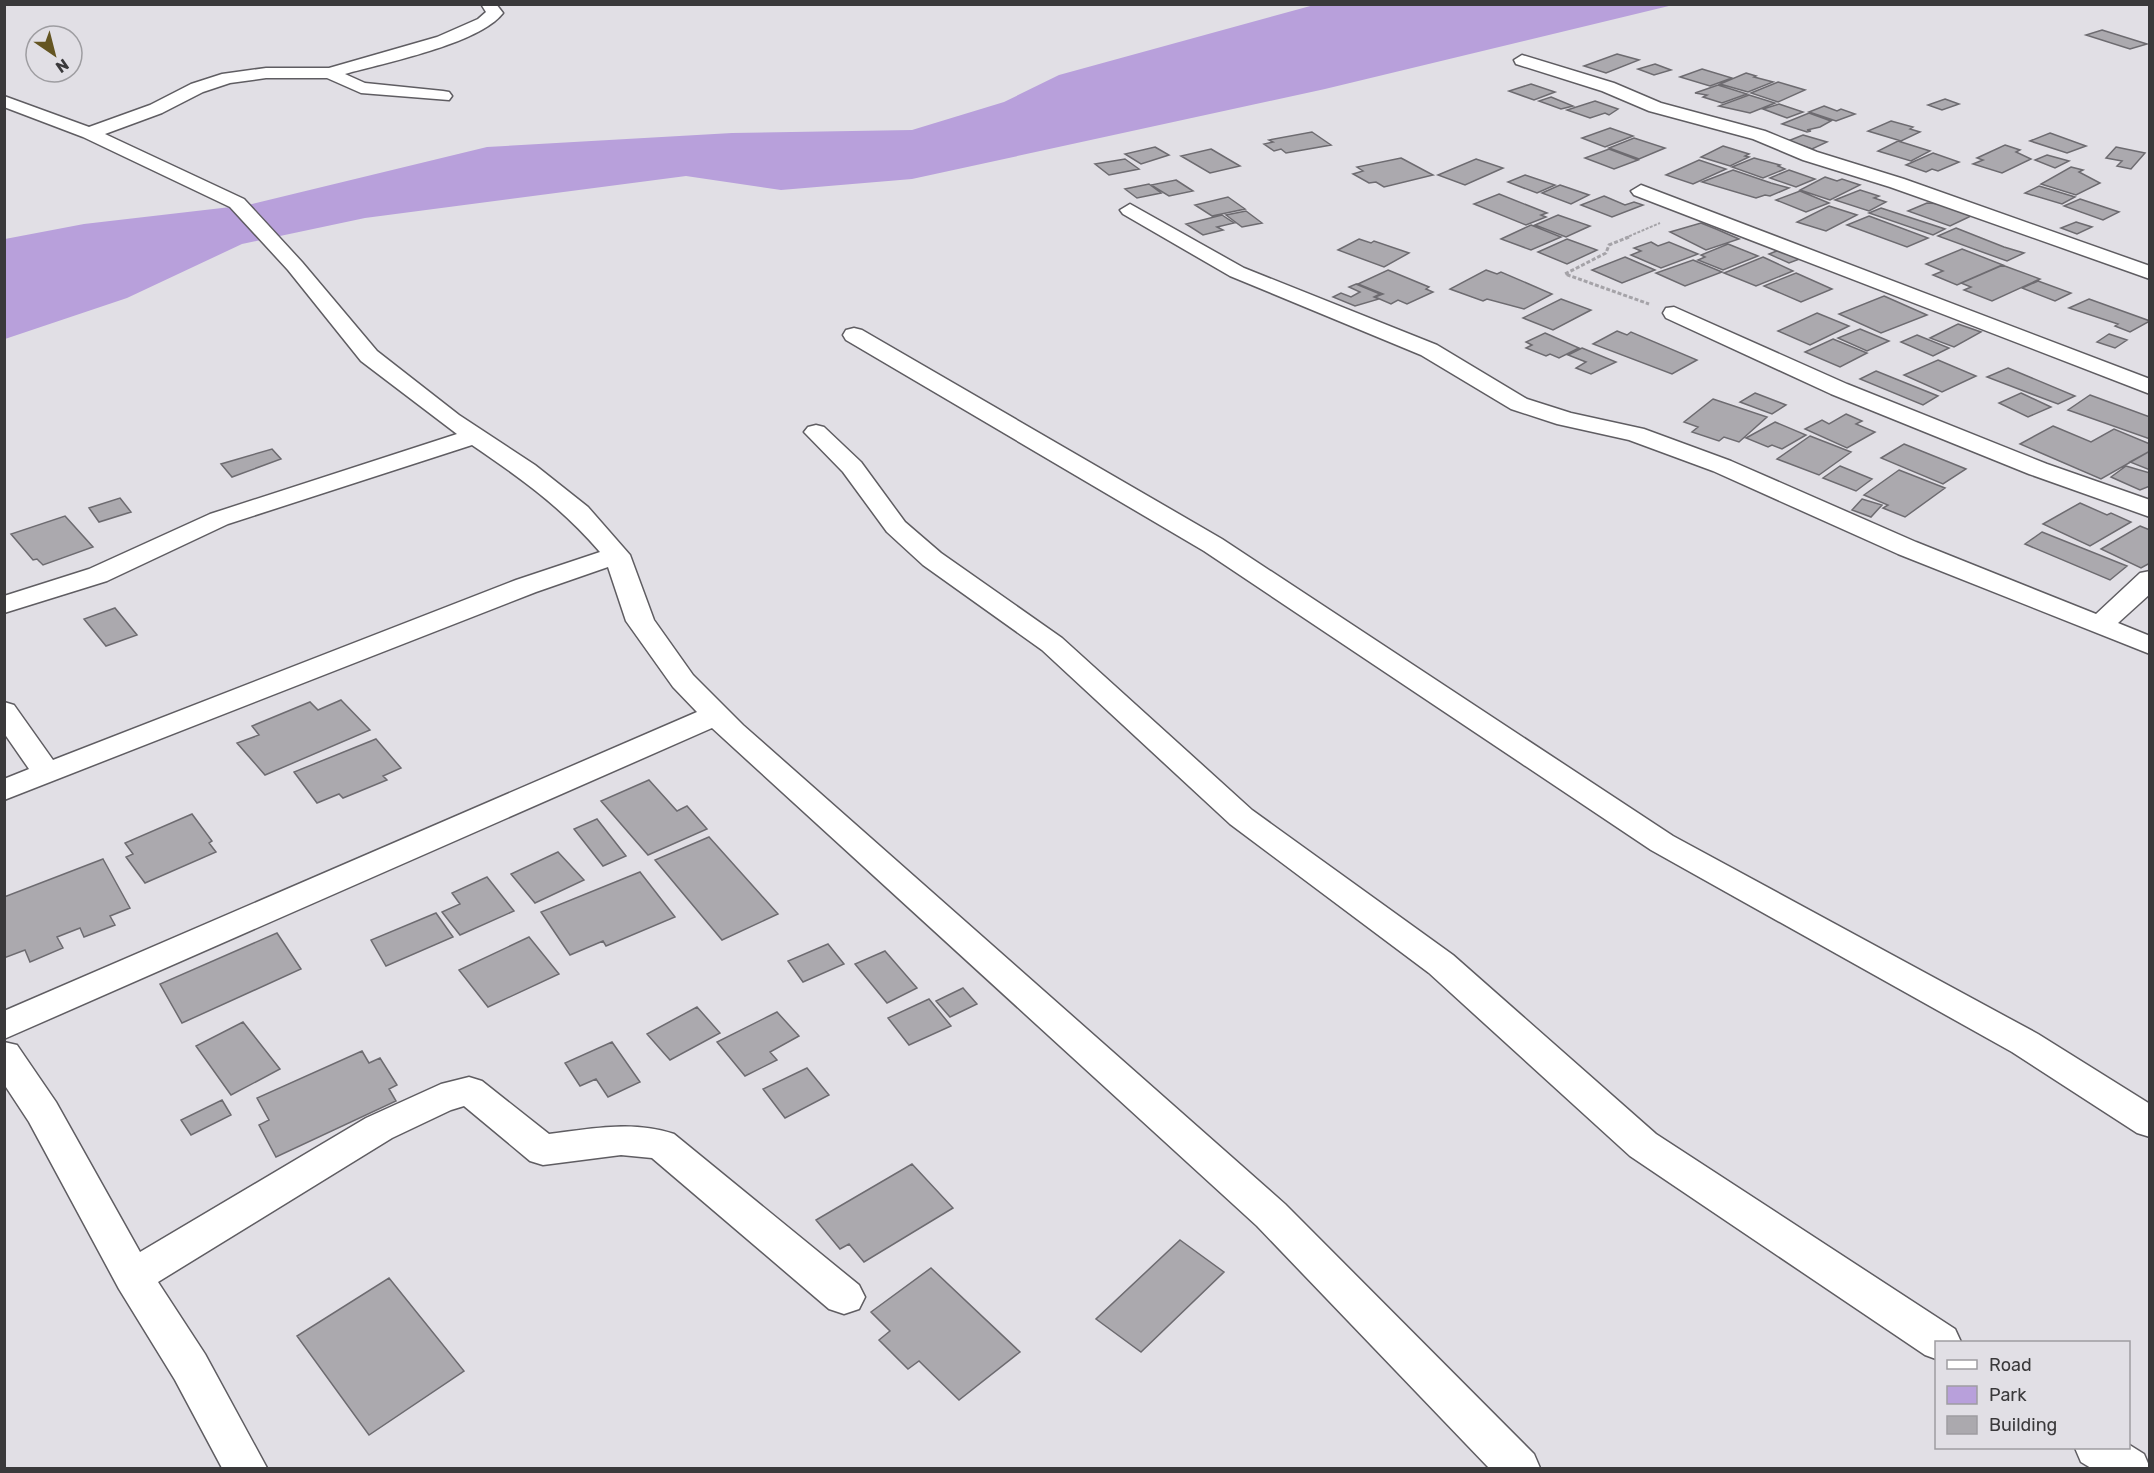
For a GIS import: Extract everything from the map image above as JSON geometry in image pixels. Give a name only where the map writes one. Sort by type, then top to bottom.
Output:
[{"type":"street","points":[[89,133],[156,109],[197,88],[228,78],[266,73],[330,73],[462,34],[488,22],[495,13],[488,4]]},
{"type":"street","points":[[1522,60],[1608,87],[1655,107],[1759,135],[1810,156],[1897,183],[2150,273]]},
{"type":"street","points":[[330,73],[361,88],[443,96]]},
{"type":"street","points":[[4,101],[89,133],[237,203],[295,266],[369,356],[476,436],[526,470],[579,512],[617,555],[640,621],[683,681],[716,715],[1270,1215],[1518,1468]]},
{"type":"street","points":[[1641,191],[2150,387]]},
{"type":"street","points":[[1130,210],[1237,272],[1429,350],[1519,404],[1565,419],[1636,434],[1722,466],[1908,548],[2150,646]]},
{"type":"street","points":[[1674,314],[1839,389],[2038,468],[2150,509]]},
{"type":"street","points":[[854,335],[1213,545],[1662,843],[2025,1043],[2150,1123]]},
{"type":"street","points":[[816,432],[852,467],[896,527],[932,559],[1052,645],[1241,817],[1441,964],[1643,1145],[1938,1341]]},
{"type":"street","points":[[4,605],[98,575],[219,519],[476,436]]},
{"type":"street","points":[[4,790],[534,583],[617,555]]},
{"type":"street","points":[[2099,626],[2150,579]]},
{"type":"street","points":[[4,711],[47,773]]},
{"type":"street","points":[[4,1026],[716,715]]},
{"type":"street","points":[[4,1055],[43,1112],[133,1277],[190,1367],[245,1468]]},
{"type":"street","points":[[133,1277],[379,1128],[441,1098],[469,1091],[487,1101],[518,1132],[543,1150],[621,1140],[661,1144],[844,1297]]},
{"type":"street","points":[[2099,1449],[2128,1468]]},
{"type":"path","points":[[1662,223],[1609,245],[1606,253],[1565,274],[1674,314]]},
{"type":"green space","points":[[1314,5],[1673,5],[1325,89],[912,179],[781,190],[686,176],[365,218],[242,244],[127,298],[5,339],[5,239],[84,224],[248,205],[487,147],[732,133],[912,130],[1004,102],[1059,75]]},
{"type":"building","points":[[2102,30],[2147,44],[2130,49],[2086,35]]},
{"type":"building","points":[[1617,54],[1639,60],[1606,73],[1584,66]]},
{"type":"building","points":[[1655,64],[1671,70],[1654,75],[1638,69]]},
{"type":"building","points":[[1702,69],[1732,78],[1710,86],[1680,77]]},
{"type":"building","points":[[1746,73],[1773,82],[1748,92],[1720,84]]},
{"type":"building","points":[[1778,82],[1805,90],[1778,102],[1751,93]]},
{"type":"building","points":[[1531,84],[1555,92],[1534,100],[1509,91]]},
{"type":"building","points":[[1718,85],[1747,94],[1722,103],[1703,97],[1707,95],[1695,93]]},
{"type":"building","points":[[1749,95],[1775,103],[1750,113],[1719,106]]},
{"type":"building","points":[[1551,97],[1573,106],[1561,109],[1539,101]]},
{"type":"building","points":[[1945,99],[1959,104],[1942,110],[1928,105]]},
{"type":"building","points":[[1595,101],[1618,109],[1609,115],[1605,113],[1590,118],[1567,110]]},
{"type":"building","points":[[1779,104],[1803,112],[1787,118],[1763,109]]},
{"type":"building","points":[[1824,106],[1855,114],[1836,121],[1809,112]]},
{"type":"building","points":[[1809,113],[1831,121],[1807,130],[1811,131],[1807,132],[1782,124]]},
{"type":"building","points":[[1891,121],[1913,127],[1910,129],[1920,132],[1901,141],[1868,131]]},
{"type":"building","points":[[1610,128],[1633,136],[1605,147],[1582,138]]},
{"type":"building","points":[[1312,132],[1331,145],[1286,153],[1281,149],[1274,151],[1264,144],[1273,142],[1269,140]]},
{"type":"building","points":[[2050,133],[2086,146],[2067,153],[2030,141]]},
{"type":"building","points":[[1803,135],[1827,142],[1812,149],[1788,141]]},
{"type":"building","points":[[1634,138],[1665,148],[1639,159],[1609,148]]},
{"type":"building","points":[[1898,141],[1930,151],[1911,161],[1878,151]]},
{"type":"building","points":[[2005,145],[2020,150],[2016,152],[2031,159],[2002,173],[1973,164],[1983,160],[1977,158]]},
{"type":"building","points":[[1723,146],[1749,154],[1745,156],[1749,157],[1730,166],[1701,157]]},
{"type":"building","points":[[1155,147],[1169,155],[1141,164],[1125,154]]},
{"type":"building","points":[[2116,147],[2145,153],[2131,169],[2117,166],[2122,161],[2106,158]]},
{"type":"building","points":[[1211,149],[1240,166],[1210,173],[1181,156]]},
{"type":"building","points":[[1609,149],[1638,160],[1614,169],[1585,158]]},
{"type":"building","points":[[1933,153],[1959,162],[1938,171],[1932,169],[1926,172],[1906,165]]},
{"type":"building","points":[[2047,155],[2069,161],[2055,168],[2035,160]]},
{"type":"building","points":[[1401,158],[1433,175],[1384,187],[1376,182],[1369,183],[1353,174],[1363,171],[1357,167]]},
{"type":"building","points":[[1754,158],[1780,165],[1778,166],[1785,169],[1763,178],[1732,167]]},
{"type":"building","points":[[1125,159],[1139,169],[1109,175],[1095,164]]},
{"type":"building","points":[[1476,159],[1503,168],[1465,185],[1438,175]]},
{"type":"building","points":[[1699,160],[1726,169],[1693,184],[1666,175]]},
{"type":"building","points":[[2071,167],[2083,170],[2079,172],[2100,183],[2076,195],[2041,184]]},
{"type":"building","points":[[1733,170],[1789,188],[1770,196],[1756,198],[1702,182]]},
{"type":"building","points":[[1789,170],[1815,179],[1796,187],[1770,178]]},
{"type":"building","points":[[1525,175],[1555,185],[1537,193],[1508,182]]},
{"type":"building","points":[[1825,177],[1837,181],[1842,179],[1860,185],[1830,200],[1800,190]]},
{"type":"building","points":[[1176,180],[1193,191],[1169,196],[1151,185]]},
{"type":"building","points":[[1149,184],[1161,193],[1137,198],[1125,189]]},
{"type":"building","points":[[1560,185],[1589,195],[1571,204],[1542,193]]},
{"type":"building","points":[[2039,186],[2075,197],[2062,204],[2025,193]]},
{"type":"building","points":[[1860,190],[1879,196],[1874,198],[1886,202],[1869,211],[1835,200]]},
{"type":"building","points":[[1800,191],[1829,203],[1806,212],[1776,200]]},
{"type":"building","points":[[1499,194],[1547,213],[1541,215],[1546,217],[1526,225],[1474,204]]},
{"type":"building","points":[[1604,196],[1625,205],[1634,202],[1643,205],[1612,217],[1581,205]]},
{"type":"building","points":[[1228,197],[1245,209],[1212,216],[1195,205]]},
{"type":"building","points":[[2080,199],[2119,212],[2103,220],[2064,206]]},
{"type":"building","points":[[1927,203],[1943,204],[1971,216],[1950,226],[1908,211]]},
{"type":"building","points":[[1829,206],[1857,215],[1826,231],[1797,222]]},
{"type":"building","points":[[1881,208],[1945,229],[1933,235],[1869,213]]},
{"type":"building","points":[[1246,211],[1262,223],[1242,227],[1226,215]]},
{"type":"building","points":[[1222,215],[1234,223],[1217,227],[1223,230],[1203,235],[1186,224]]},
{"type":"building","points":[[1558,215],[1590,226],[1566,237],[1535,225]]},
{"type":"building","points":[[1869,216],[1928,238],[1907,247],[1847,225]]},
{"type":"building","points":[[2076,222],[2092,227],[2077,234],[2061,228]]},
{"type":"building","points":[[1701,223],[1739,239],[1706,250],[1670,232]]},
{"type":"building","points":[[1531,225],[1561,237],[1531,250],[1501,239]]},
{"type":"building","points":[[1956,228],[2024,253],[2007,261],[1938,236]]},
{"type":"building","points":[[1359,239],[1371,243],[1374,241],[1409,253],[1384,267],[1338,250]]},
{"type":"building","points":[[1567,239],[1597,250],[1567,264],[1538,252]]},
{"type":"building","points":[[1651,242],[1658,246],[1669,242],[1698,254],[1661,268],[1631,255],[1641,251],[1634,248]]},
{"type":"building","points":[[1728,244],[1758,256],[1723,270],[1698,260],[1705,257],[1701,255]]},
{"type":"building","points":[[1784,248],[1805,257],[1789,263],[1769,254]]},
{"type":"building","points":[[1962,249],[2003,265],[1957,285],[1933,275],[1943,271],[1926,264]]},
{"type":"building","points":[[1625,257],[1655,270],[1622,283],[1592,270]]},
{"type":"building","points":[[1763,257],[1793,271],[1756,286],[1724,273]]},
{"type":"building","points":[[1693,260],[1722,272],[1685,286],[1656,273]]},
{"type":"building","points":[[2002,265],[2040,279],[1992,301],[1964,290],[1971,287],[1961,283]]},
{"type":"building","points":[[1388,270],[1429,287],[1426,289],[1433,292],[1407,304],[1398,300],[1391,304],[1375,297],[1383,294],[1358,284]]},
{"type":"building","points":[[1486,270],[1497,274],[1501,272],[1552,294],[1524,309],[1487,299],[1483,301],[1450,289]]},
{"type":"building","points":[[1796,273],[1832,289],[1801,302],[1764,286]]},
{"type":"building","points":[[2038,281],[2071,293],[2055,301],[2022,288]]},
{"type":"building","points":[[1356,284],[1380,294],[1374,297],[1379,299],[1355,306],[1333,297],[1341,293],[1351,297],[1360,292],[1349,287]]},
{"type":"building","points":[[1884,296],[1927,315],[1881,333],[1839,314]]},
{"type":"building","points":[[1561,299],[1591,310],[1553,330],[1523,318]]},
{"type":"building","points":[[2089,299],[2150,321],[2130,332],[2115,326],[2118,324],[2069,308]]},
{"type":"building","points":[[1817,313],[1849,326],[1810,345],[1778,331]]},
{"type":"building","points":[[1958,324],[1981,332],[1954,347],[1930,338]]},
{"type":"building","points":[[1860,329],[1889,341],[1867,351],[1838,338]]},
{"type":"building","points":[[1617,331],[1627,335],[1631,332],[1697,360],[1672,374],[1593,344]]},
{"type":"building","points":[[1545,333],[1579,348],[1559,358],[1550,354],[1546,356],[1526,348],[1532,345],[1526,342]]},
{"type":"building","points":[[2109,334],[2127,340],[2115,348],[2097,342]]},
{"type":"building","points":[[1917,335],[1949,348],[1933,356],[1901,342]]},
{"type":"building","points":[[1833,339],[1867,353],[1840,367],[1805,352]]},
{"type":"building","points":[[1582,348],[1616,362],[1591,374],[1576,368],[1586,362],[1568,355]]},
{"type":"building","points":[[1938,360],[1976,376],[1942,392],[1904,375]]},
{"type":"building","points":[[2008,368],[2075,396],[2058,404],[1987,377]]},
{"type":"building","points":[[1876,371],[1938,396],[1923,405],[1860,379]]},
{"type":"building","points":[[1755,393],[1786,405],[1772,414],[1740,402]]},
{"type":"building","points":[[2021,393],[2051,407],[2028,417],[1999,403]]},
{"type":"building","points":[[2090,395],[2150,417],[2150,439],[2068,410]]},
{"type":"building","points":[[1713,399],[1767,417],[1739,442],[1724,437],[1719,441],[1692,432],[1698,427],[1684,422]]},
{"type":"building","points":[[1846,414],[1862,421],[1856,424],[1875,432],[1847,448],[1805,429],[1822,420],[1829,424]]},
{"type":"building","points":[[1775,422],[1806,435],[1782,449],[1772,445],[1768,447],[1746,438]]},
{"type":"building","points":[[2053,426],[2091,442],[2114,429],[2150,444],[2150,451],[2101,479],[2020,444]]},
{"type":"building","points":[[1810,436],[1851,452],[1819,475],[1777,459]]},
{"type":"building","points":[[1904,444],[1966,469],[1943,484],[1881,458]]},
{"type":"building","points":[[272,449],[281,459],[232,477],[221,464]]},
{"type":"building","points":[[2150,451],[2150,470],[2130,462]]},
{"type":"building","points":[[1840,466],[1872,479],[1856,491],[1823,478]]},
{"type":"building","points":[[2126,466],[2150,473],[2150,486],[2140,490],[2111,477]]},
{"type":"building","points":[[1899,470],[1945,488],[1905,517],[1883,508],[1888,505],[1864,495]]},
{"type":"building","points":[[120,498],[131,512],[99,522],[89,508]]},
{"type":"building","points":[[1862,499],[1882,505],[1871,517],[1852,510]]},
{"type":"building","points":[[2080,503],[2107,515],[2111,513],[2131,522],[2090,546],[2043,524]]},
{"type":"building","points":[[65,516],[93,547],[43,565],[37,559],[33,560],[11,534]]},
{"type":"building","points":[[2140,526],[2150,530],[2150,563],[2141,568],[2101,549]]},
{"type":"building","points":[[2042,532],[2127,566],[2110,580],[2025,544]]},
{"type":"building","points":[[115,608],[137,635],[106,646],[84,619]]},
{"type":"building","points":[[341,700],[370,730],[265,775],[237,743],[259,735],[252,726],[310,702],[318,710]]},
{"type":"building","points":[[376,739],[401,768],[383,776],[387,780],[343,798],[339,794],[317,803],[294,772]]},
{"type":"building","points":[[649,780],[677,811],[687,806],[707,829],[648,855],[601,801]]},
{"type":"building","points":[[192,814],[212,841],[209,843],[216,852],[145,883],[126,857],[133,854],[125,843]]},
{"type":"building","points":[[597,819],[626,856],[603,866],[574,829]]},
{"type":"building","points":[[709,837],[778,914],[722,940],[655,860]]},
{"type":"building","points":[[558,852],[584,880],[535,903],[511,874]]},
{"type":"building","points":[[103,859],[130,908],[110,916],[115,925],[84,937],[80,928],[57,937],[63,948],[30,962],[25,950],[4,958],[4,897]]},
{"type":"building","points":[[640,872],[675,917],[606,946],[603,941],[570,955],[541,912]]},
{"type":"building","points":[[487,877],[514,911],[460,935],[442,912],[460,904],[452,893]]},
{"type":"building","points":[[436,913],[453,937],[386,966],[371,940]]},
{"type":"building","points":[[277,933],[301,969],[182,1023],[160,984]]},
{"type":"building","points":[[529,937],[559,974],[488,1007],[459,970]]},
{"type":"building","points":[[828,944],[844,964],[803,982],[788,961]]},
{"type":"building","points":[[885,951],[917,988],[887,1003],[855,964]]},
{"type":"building","points":[[963,988],[977,1004],[950,1017],[936,1001]]},
{"type":"building","points":[[929,999],[951,1026],[909,1045],[888,1018]]},
{"type":"building","points":[[697,1007],[720,1033],[670,1060],[647,1034]]},
{"type":"building","points":[[777,1012],[799,1036],[770,1052],[777,1060],[745,1076],[717,1042]]},
{"type":"building","points":[[243,1022],[280,1069],[231,1095],[196,1046]]},
{"type":"building","points":[[612,1042],[640,1082],[608,1097],[596,1079],[580,1086],[565,1063]]},
{"type":"building","points":[[362,1051],[369,1063],[380,1058],[397,1085],[389,1089],[396,1101],[276,1157],[259,1125],[269,1120],[257,1098]]},
{"type":"building","points":[[807,1068],[829,1095],[785,1118],[763,1089]]},
{"type":"building","points":[[222,1100],[231,1115],[191,1135],[181,1120]]},
{"type":"building","points":[[912,1164],[953,1208],[864,1262],[849,1244],[840,1249],[816,1220]]},
{"type":"building","points":[[1180,1240],[1224,1272],[1141,1352],[1096,1319]]},
{"type":"building","points":[[931,1268],[1020,1352],[959,1400],[919,1361],[908,1369],[879,1340],[890,1331],[871,1312]]},
{"type":"building","points":[[389,1278],[464,1371],[369,1435],[297,1336]]}]
